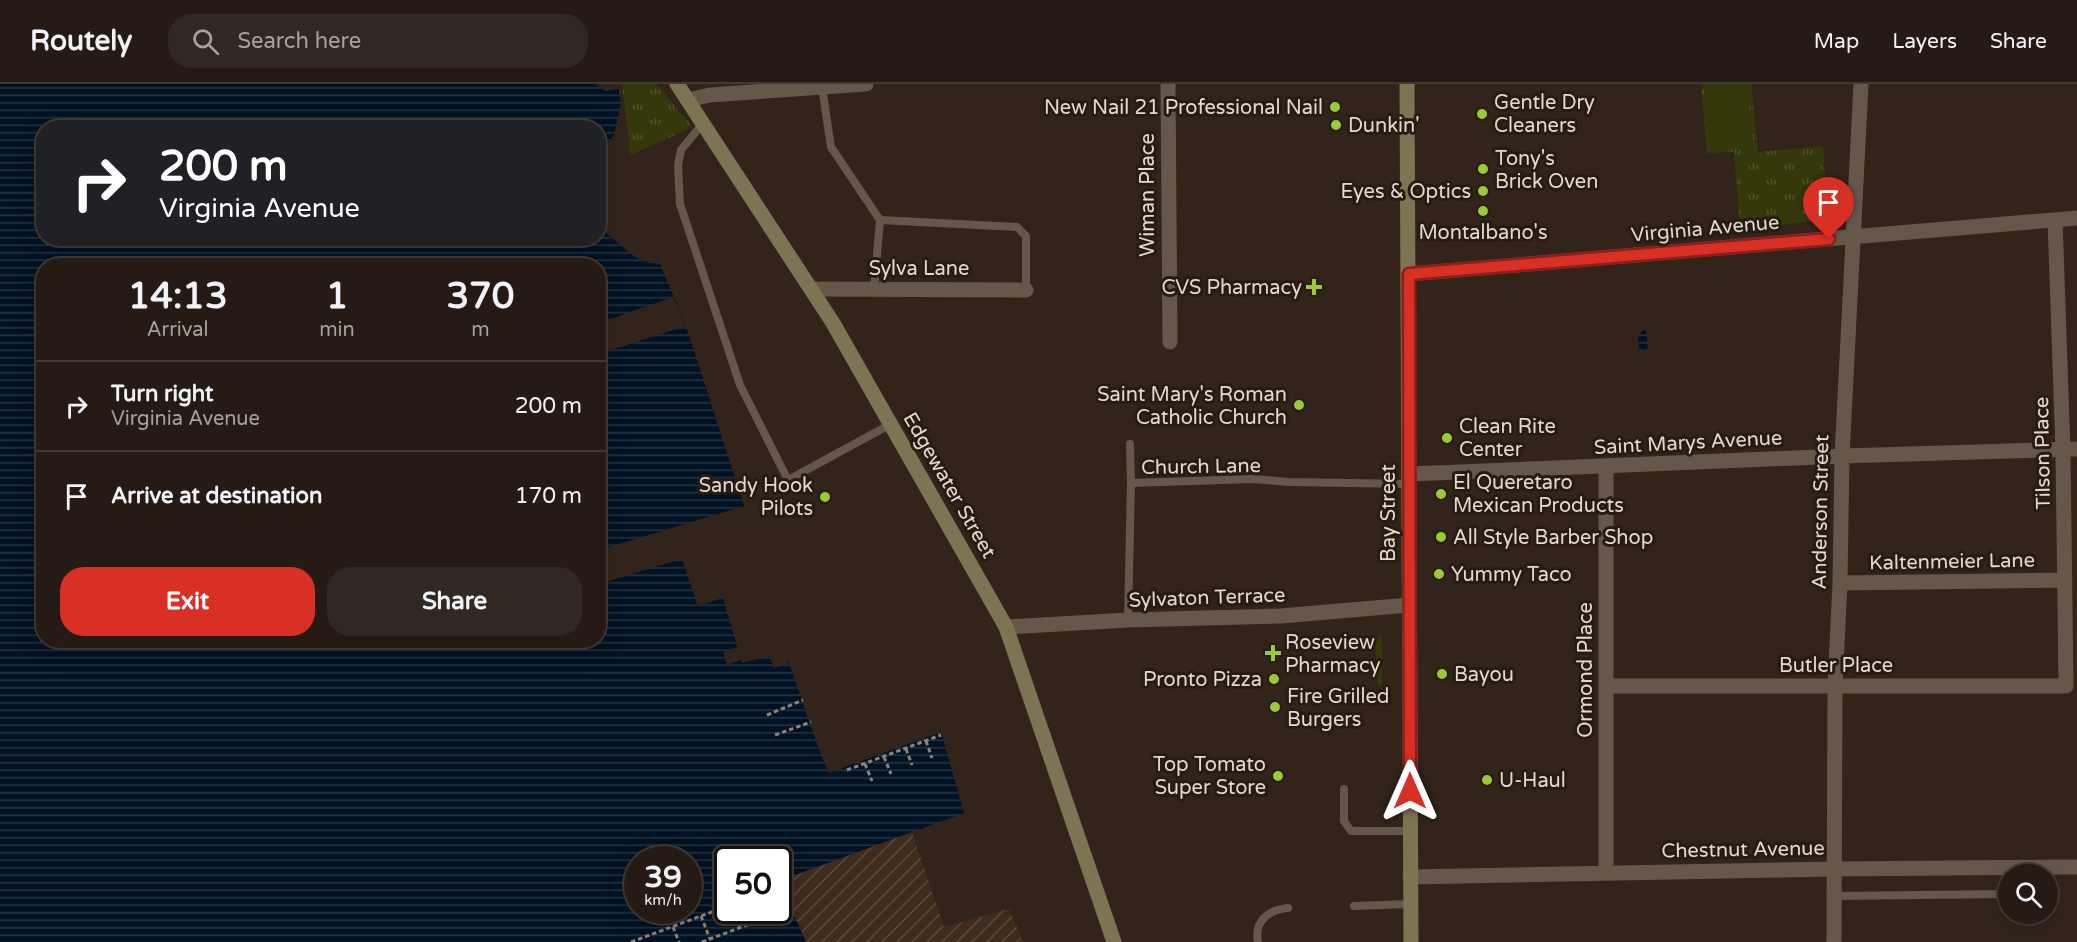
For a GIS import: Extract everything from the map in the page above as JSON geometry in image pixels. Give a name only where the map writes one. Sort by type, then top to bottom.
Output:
[{"type":"street","name":"Edgewater Street","points":[[677,84],[812,289],[1006,627],[1114,942]]},
{"type":"street","points":[[688,100],[710,95],[866,84]]},
{"type":"street","name":"Wiman Place","points":[[1168,84],[1170,342]]},
{"type":"street","name":"Bay Street","points":[[1407,84],[1411,942]]},
{"type":"street","name":"Anderson Street","points":[[1834,942],[1835,686],[1840,583],[1842,456],[1861,84]]},
{"type":"street","name":"Virginia Avenue","points":[[1409,274],[2077,219]]},
{"type":"street","name":"Tilson Place","points":[[2055,220],[2070,450],[2065,580],[2066,686]]},
{"type":"street","name":"Sylva Lane","points":[[812,289],[1026,290]]},
{"type":"street","name":"Saint Marys Avenue","points":[[1408,479],[1842,456],[2070,450]]},
{"type":"street","name":"Ormond Place","points":[[1606,467],[1606,873]]},
{"type":"street","name":"Kaltenmeier Lane","points":[[1840,583],[2065,580]]},
{"type":"street","name":"Sylvaton Terrace","points":[[1006,627],[1128,620],[1281,616],[1409,605]]},
{"type":"street","name":"Butler Place","points":[[1606,686],[2066,686]]},
{"type":"street","name":"Chestnut Avenue","points":[[1410,877],[1834,868],[2077,867]]},
{"type":"lane","points":[[822,87],[831,147],[880,220],[874,289]]},
{"type":"lane","points":[[703,123],[681,150],[678,165],[680,204],[740,386],[788,480],[891,424]]},
{"type":"lane","points":[[880,220],[1017,227],[1026,236],[1026,290]]},
{"type":"lane","points":[[1130,444],[1131,483]]},
{"type":"lane","name":"Church Lane","points":[[1128,620],[1131,483],[1253,479],[1289,482],[1408,479]]},
{"type":"lane","points":[[1344,789],[1344,821],[1351,831],[1410,831]]},
{"type":"lane","points":[[1834,897],[1998,894]]},
{"type":"lane","points":[[1354,906],[1410,904]]},
{"type":"lane","points":[[1258,942],[1257,933],[1261,921],[1273,910],[1288,908]]},
{"type":"path","points":[[767,715],[803,700]]},
{"type":"path","points":[[775,735],[811,722]]},
{"type":"path","points":[[847,771],[941,735]]},
{"type":"path","points":[[926,741],[932,758]]},
{"type":"path","points":[[906,749],[912,765]]},
{"type":"path","points":[[884,757],[891,774]]},
{"type":"path","points":[[865,764],[872,781]]},
{"type":"path","points":[[702,919],[710,939]]},
{"type":"path","points":[[631,942],[679,924]]},
{"type":"path","points":[[738,924],[740,928]]},
{"type":"path","points":[[702,942],[749,924]]},
{"type":"path","points":[[673,926],[679,942]]},
{"type":"path","points":[[644,937],[646,942]]},
{"type":"shaded area","points":[[912,832],[944,927],[1009,909],[1023,942],[806,942],[795,917],[792,917],[792,876]]},
{"type":"green space","points":[[616,84],[656,84],[691,125],[688,129],[631,155],[627,147]]},
{"type":"green space","points":[[1701,84],[1751,84],[1758,152],[1823,146],[1828,220],[1740,228],[1734,152],[1707,153]]},
{"type":"green space","points":[[1747,84],[1753,140],[1714,144],[1708,86]]},
{"type":"green space","points":[[1375,637],[1382,637],[1382,687],[1377,683]]},
{"type":"water","points":[[0,84],[616,84],[619,89],[627,147],[606,162],[606,120],[36,120],[36,246],[606,246],[606,191],[612,204],[633,232],[655,252],[686,326],[749,521],[698,606],[723,598],[742,663],[769,656],[774,668],[789,663],[829,773],[941,732],[964,813],[792,876],[792,846],[714,846],[714,924],[792,924],[792,917],[795,917],[806,942],[0,942]]},
{"type":"water","points":[[1646,330],[1648,350],[1639,351],[1638,336]]},
{"type":"water","points":[[1923,557],[1925,563],[1923,569],[1903,569],[1903,558]]},
{"type":"pier","points":[[596,84],[620,84],[622,87],[630,147],[606,165],[606,145],[614,135],[621,103],[619,89],[605,91]]},
{"type":"pier","points":[[606,184],[614,202],[636,230],[652,245],[660,264],[649,263],[635,257],[607,234]]},
{"type":"pier","points":[[673,297],[686,326],[606,352],[606,321]]},
{"type":"pier","points":[[744,506],[749,521],[698,607],[682,559],[606,582],[606,548]]},
{"type":"pier","points":[[737,647],[741,660],[727,665],[723,652]]},
{"type":"place","name":"New Nail 21 Professional Nail","points":[[1335,107]]},
{"type":"place","name":"Gentle Dry Cleaners","points":[[1482,114]]},
{"type":"place","name":"Dunkin'","points":[[1336,125]]},
{"type":"place","name":"Tony's Brick Oven","points":[[1483,169]]},
{"type":"place","name":"Eyes & Optics","points":[[1483,191]]},
{"type":"place","name":"Montalbano's","points":[[1483,211]]},
{"type":"place","name":"CVS Pharmacy","points":[[1314,287]]},
{"type":"place","name":"Saint Mary's Roman Catholic Church","points":[[1299,405]]},
{"type":"place","name":"Clean Rite Center","points":[[1447,438]]},
{"type":"place","name":"El Queretaro Mexican Products","points":[[1441,494]]},
{"type":"place","name":"Sandy Hook Pilots","points":[[825,497]]},
{"type":"place","name":"All Style Barber Shop","points":[[1441,537]]},
{"type":"place","name":"Yummy Taco","points":[[1439,574]]},
{"type":"place","name":"Roseview Pharmacy","points":[[1273,653]]},
{"type":"place","name":"Bayou","points":[[1442,674]]},
{"type":"place","name":"Pronto Pizza","points":[[1274,679]]},
{"type":"place","name":"Fire Grilled Burgers","points":[[1275,707]]},
{"type":"place","name":"Top Tomato Super Store","points":[[1278,776]]},
{"type":"place","name":"U-Haul","points":[[1487,780]]},
{"type":"route","points":[[1410,791],[1409,274],[1829,239]]}]
